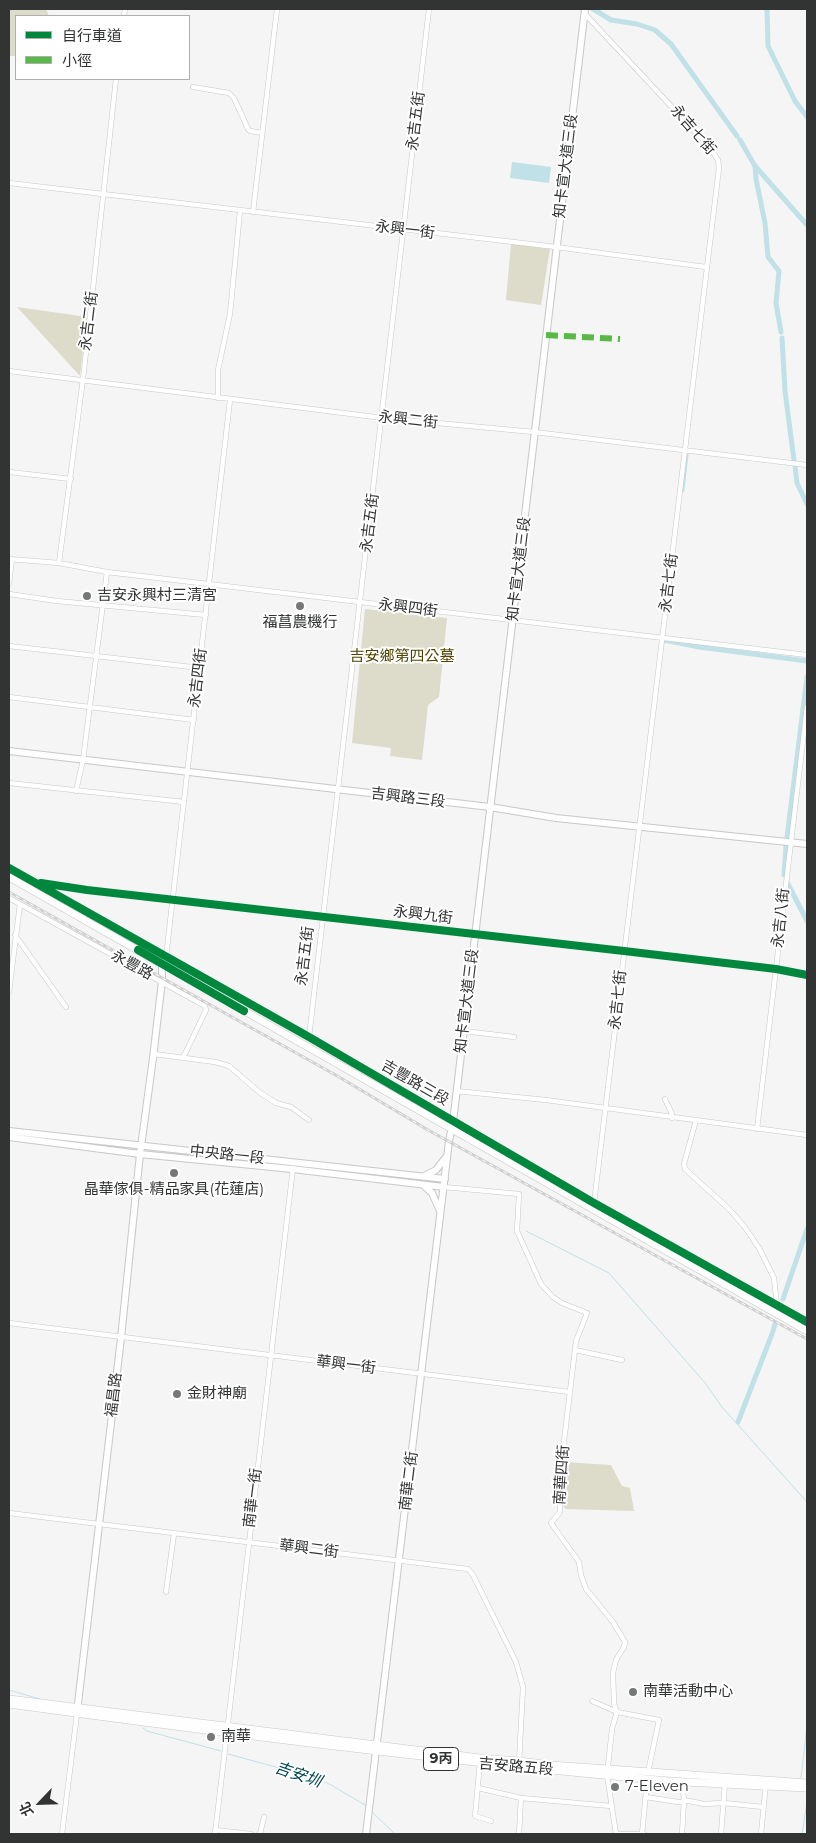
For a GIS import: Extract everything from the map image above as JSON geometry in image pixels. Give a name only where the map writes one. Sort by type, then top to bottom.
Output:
[{"type":"main road","name":"吉豐路三段","points":[[9,868],[309,1037],[453,1125],[763,1301],[777,1305],[807,1322]]},
{"type":"main road","name":"吉豐路三段","points":[[9,877],[162,965],[594,1203],[763,1301],[807,1331]]},
{"type":"main road","name":"9丙","points":[[9,1699],[77,1711]]},
{"type":"main road","name":"9丙","points":[[9,1704],[77,1711]]},
{"type":"main road","name":"吉安路五段","points":[[77,1711],[480,1761],[551,1765],[682,1782],[724,1785],[766,1783]]},
{"type":"main road","name":"吉安路五段","points":[[646,1776],[726,1777],[766,1783],[807,1786]]},
{"type":"street","points":[[253,212],[277,9]]},
{"type":"street","name":"永吉五街","points":[[309,1037],[383,418],[429,9]]},
{"type":"street","name":"知卡宣大道三段","points":[[453,1125],[585,11]]},
{"type":"street","name":"永吉七街","points":[[585,11],[680,114],[718,160],[719,168],[594,1203]]},
{"type":"street","name":"永吉二街","points":[[59,563],[83,379],[116,80]]},
{"type":"street","points":[[193,87],[229,93],[234,98],[250,131],[262,133]]},
{"type":"street","name":"永興一街","points":[[9,183],[556,247],[706,267]]},
{"type":"street","points":[[218,398],[218,370],[230,314],[240,211]]},
{"type":"street","name":"永興二街","points":[[9,371],[83,379],[230,400],[383,418],[534,432],[807,465]]},
{"type":"street","name":"永吉四街","points":[[166,957],[230,400]]},
{"type":"street","points":[[9,472],[71,478]]},
{"type":"street","points":[[9,584],[10,559]]},
{"type":"street","name":"永興四街","points":[[10,559],[59,563],[107,572],[807,655]]},
{"type":"street","points":[[76,791],[83,760],[107,572]]},
{"type":"street","points":[[9,594],[206,616]]},
{"type":"street","points":[[9,646],[200,668]]},
{"type":"street","points":[[9,697],[194,720]]},
{"type":"street","name":"永吉八街","points":[[757,1129],[807,707]]},
{"type":"street","name":"吉興路三段","points":[[9,751],[490,807],[556,818],[807,844]]},
{"type":"street","points":[[801,755],[807,756]]},
{"type":"street","points":[[9,783],[184,802]]},
{"type":"street","name":"永興九街","points":[[36,883],[776,969],[807,975]]},
{"type":"street","name":"永豐路","points":[[9,898],[202,1003],[206,1010],[183,1058]]},
{"type":"street","points":[[9,992],[20,904]]},
{"type":"street","points":[[15,935],[66,1007]]},
{"type":"street","name":"福昌路","points":[[62,1834],[121,1338],[140,1154],[154,1054],[162,965],[166,957]]},
{"type":"street","points":[[464,1031],[514,1037]]},
{"type":"street","points":[[154,1054],[215,1062],[229,1066],[259,1092],[276,1103],[291,1107],[309,1120]]},
{"type":"street","points":[[456,1091],[606,1108],[807,1135]]},
{"type":"street","points":[[665,1099],[672,1118]]},
{"type":"street","points":[[696,1120],[684,1164],[685,1169],[729,1209],[744,1226],[759,1248],[774,1278],[777,1305]]},
{"type":"street","name":"南華二街","points":[[366,1834],[440,1212],[453,1125]]},
{"type":"street","name":"中央路一段","points":[[9,1131],[445,1179]]},
{"type":"street","name":"中央路一段","points":[[9,1137],[140,1154],[292,1169],[444,1188]]},
{"type":"street","points":[[424,1176],[436,1170],[447,1156]]},
{"type":"street","name":"南華一街","points":[[215,1832],[293,1161]]},
{"type":"street","points":[[422,1184],[432,1194],[440,1212]]},
{"type":"street","name":"南華四街","points":[[444,1188],[518,1194],[517,1231],[541,1284],[553,1297],[562,1303],[587,1313],[576,1341],[560,1475],[560,1512],[551,1523],[579,1562],[586,1589],[613,1622],[625,1642],[616,1660],[613,1673],[614,1704],[617,1712],[612,1730],[607,1772],[616,1834]]},
{"type":"street","name":"華興一街","points":[[9,1324],[570,1392]]},
{"type":"street","points":[[575,1350],[622,1360]]},
{"type":"street","name":"華興二街","points":[[9,1513],[468,1569],[474,1575],[516,1662],[523,1687],[518,1764]]},
{"type":"street","points":[[166,1592],[174,1534]]},
{"type":"street","points":[[592,1701],[617,1712],[659,1720],[646,1776],[643,1834],[616,1834]]},
{"type":"street","points":[[480,1761],[475,1816],[491,1821]]},
{"type":"street","points":[[721,1834],[726,1777]]},
{"type":"street","points":[[682,1782],[684,1800],[682,1834]]},
{"type":"street","points":[[761,1834],[766,1783]]},
{"type":"street","points":[[478,1788],[521,1798],[611,1806]]},
{"type":"street","points":[[646,1797],[678,1802],[683,1802],[684,1800],[704,1804],[724,1803],[763,1806]]},
{"type":"street","points":[[519,1834],[521,1798]]},
{"type":"street","points":[[260,1834],[264,1817]]},
{"type":"street","points":[[215,1832],[251,1834]]},
{"type":"green space","points":[[9,9],[46,9],[49,15],[15,15],[15,56],[9,56]]},
{"type":"green space","points":[[511,244],[550,249],[541,305],[506,300]]},
{"type":"green space","points":[[17,307],[87,317],[80,375],[79,375]]},
{"type":"green space","name":"吉安鄉第四公墓","points":[[365,609],[447,618],[439,697],[428,705],[422,760],[390,756],[391,748],[352,743]]},
{"type":"green space","points":[[564,1462],[611,1465],[622,1486],[630,1488],[634,1511],[566,1509],[562,1505]]},
{"type":"water","points":[[512,162],[551,167],[549,183],[510,178]]},
{"type":"waterway","points":[[593,9],[611,20],[637,24],[655,30],[671,44],[737,136]]},
{"type":"waterway","points":[[767,9],[768,46],[795,101],[807,117]]},
{"type":"waterway","points":[[740,140],[755,166],[807,225]]},
{"type":"waterway","points":[[755,166],[765,223],[768,257],[779,271],[776,303],[781,332]]},
{"type":"waterway","points":[[782,338],[785,391],[794,460]]},
{"type":"waterway","points":[[682,490],[686,455]]},
{"type":"waterway","points":[[795,466],[797,483],[807,504]]},
{"type":"waterway","points":[[664,640],[699,647],[807,661]]},
{"type":"waterway","points":[[787,837],[807,677]]},
{"type":"waterway","points":[[784,875],[786,846]]},
{"type":"waterway","points":[[787,882],[807,921]]},
{"type":"waterway","points":[[783,1299],[807,1229]]},
{"type":"waterway","points":[[526,1231],[609,1273],[706,1384],[722,1407],[807,1502]]},
{"type":"waterway","points":[[773,1331],[775,1324]]},
{"type":"waterway","points":[[738,1422],[772,1334]]},
{"type":"waterway","name":"吉安圳","points":[[9,1690],[40,1699]]},
{"type":"waterway","points":[[801,1778],[807,1726]]},
{"type":"waterway","name":"吉安圳","points":[[143,1728],[147,1731],[221,1751]]},
{"type":"waterway","name":"吉安圳","points":[[228,1754],[316,1778],[365,1805]]},
{"type":"waterway","points":[[802,1834],[807,1802]]},
{"type":"waterway","name":"吉安圳","points":[[372,1812],[395,1834]]},
{"type":"railway","points":[[9,892],[339,1077],[428,1130],[807,1339]]},
{"type":"marked path","points":[[546,335],[620,339]]},
{"type":"cycle path","points":[[9,868],[309,1037],[594,1203],[807,1322]]},
{"type":"cycle path","points":[[41,883],[87,890],[776,969],[807,975]]},
{"type":"cycle path","points":[[138,950],[244,1011]]},
{"type":"place","name":"吉安永興村三清宮","points":[[87,596]]},
{"type":"place","name":"福菖農機行","points":[[300,606]]},
{"type":"place","name":"晶華傢俱-精品家具(花蓮店)","points":[[174,1173]]},
{"type":"place","name":"金財神廟","points":[[177,1394]]},
{"type":"place","name":"南華活動中心","points":[[633,1692]]},
{"type":"place","name":"南華","points":[[211,1737]]},
{"type":"place","name":"7-Eleven","points":[[615,1787]]}]
